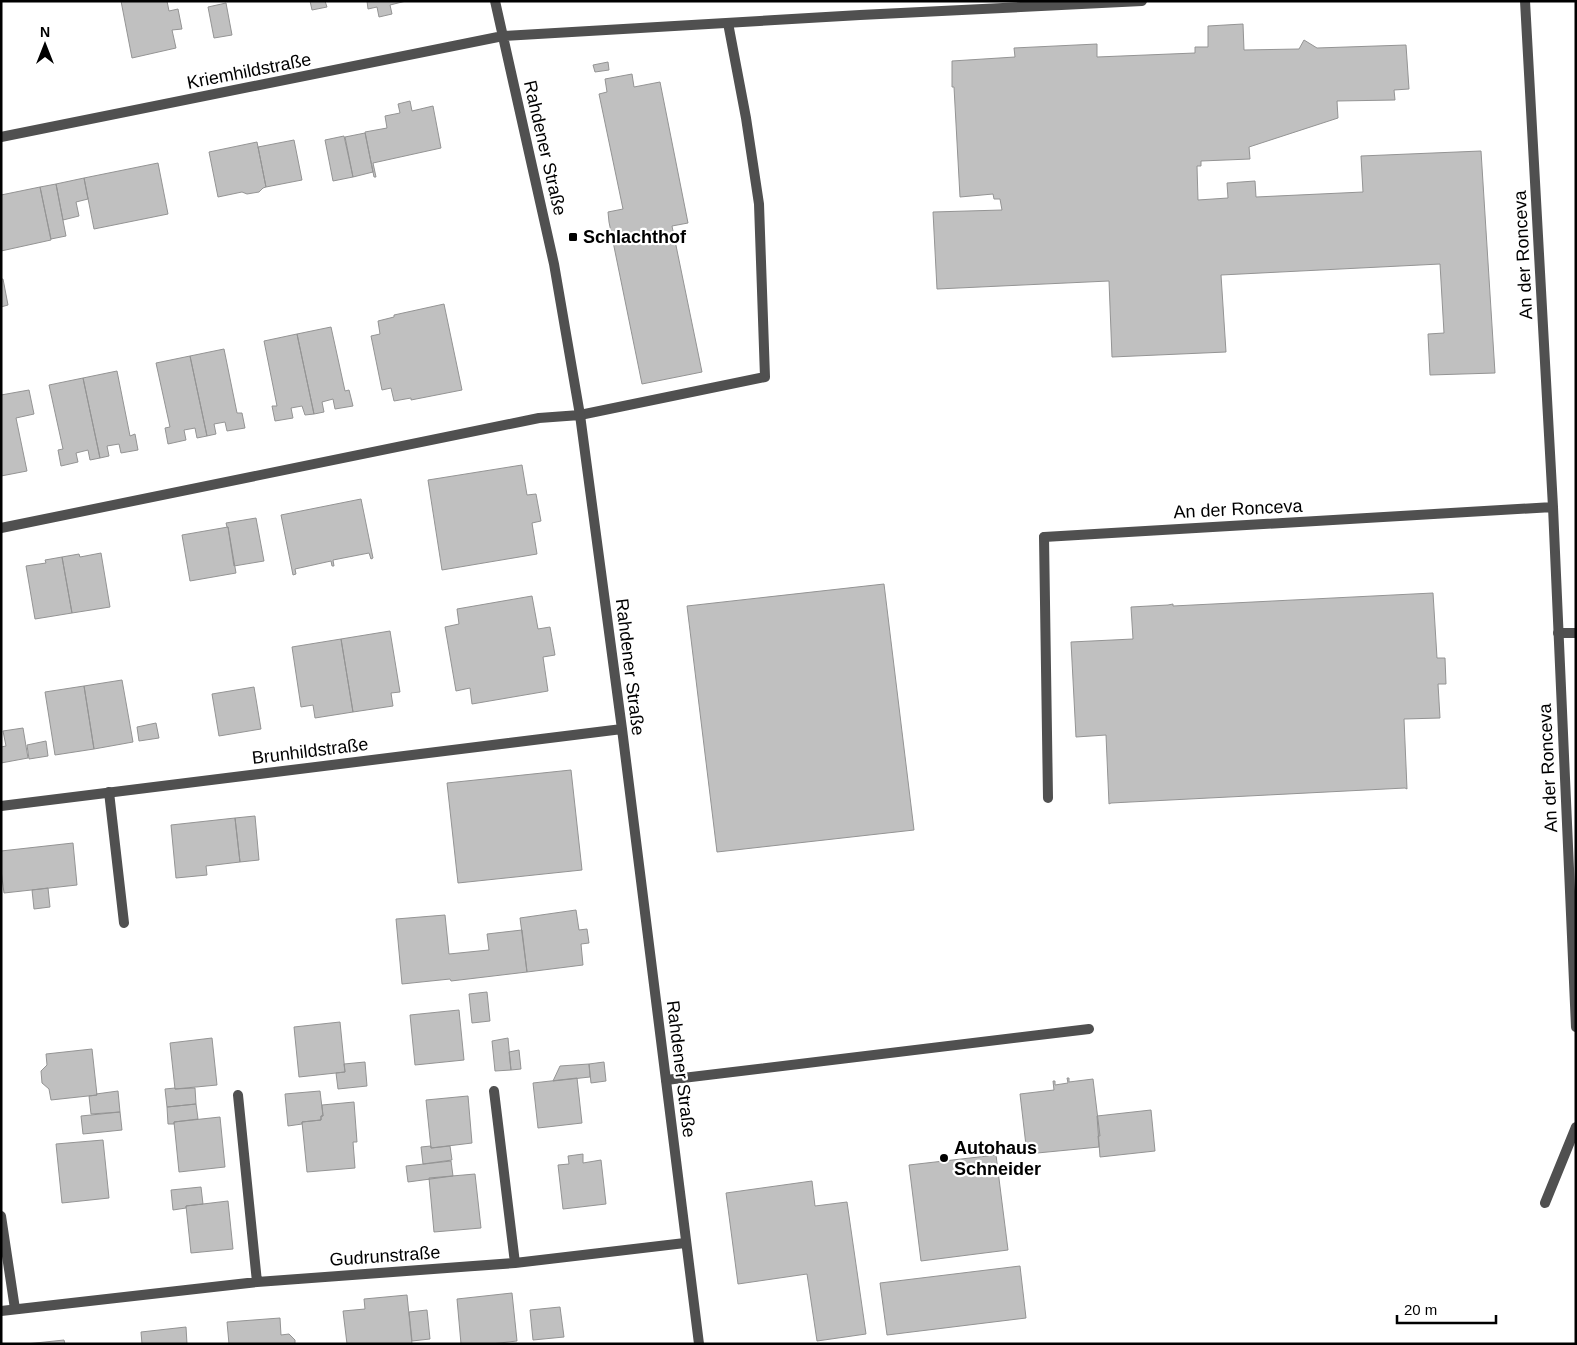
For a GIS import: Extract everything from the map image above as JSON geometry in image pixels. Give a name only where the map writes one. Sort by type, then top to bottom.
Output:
[{"type":"street","name":"Rahdener Straße","points":[[494,1],[554,264],[580,415],[622,729],[699,1344]]},
{"type":"street","name":"Kriemhildstraße","points":[[1,137],[503,36],[1142,1]]},
{"type":"street","name":"An der Ronceva","points":[[1525,1],[1553,507],[1573,922],[1576,1027]]},
{"type":"street","points":[[1,528],[538,418],[580,415],[765,377],[759,204],[746,118],[728,23]]},
{"type":"street","name":"An der Ronceva","points":[[1048,798],[1044,537],[1553,507]]},
{"type":"street","points":[[1558,633],[1576,633]]},
{"type":"street","name":"Brunhildstraße","points":[[1,806],[622,729]]},
{"type":"street","points":[[109,792],[124,923]]},
{"type":"street","points":[[666,1080],[1089,1029]]},
{"type":"street","points":[[494,1091],[515,1263]]},
{"type":"street","points":[[238,1095],[257,1282]]},
{"type":"street","points":[[1545,1202],[1576,1127]]},
{"type":"street","points":[[1,1216],[14,1309]]},
{"type":"street","name":"Gudrunstraße","points":[[1,1311],[257,1282],[515,1263],[685,1243]]},
{"type":"building","points":[[121,1],[167,1],[169,11],[178,9],[182,29],[172,30],[176,48],[132,58]]},
{"type":"building","points":[[310,1],[325,1],[327,7],[312,10]]},
{"type":"building","points":[[367,1],[406,1],[390,5],[392,14],[379,17],[377,7],[368,9]]},
{"type":"building","points":[[226,3],[232,35],[214,38],[208,7]]},
{"type":"building","points":[[1243,24],[1244,50],[1299,49],[1304,40],[1317,48],[1406,45],[1409,89],[1394,90],[1395,100],[1337,101],[1338,118],[1249,147],[1250,159],[1201,161],[1201,166],[1197,166],[1198,200],[1228,198],[1227,183],[1255,181],[1256,197],[1363,192],[1361,156],[1481,151],[1495,373],[1430,375],[1428,334],[1444,333],[1440,264],[1221,275],[1226,352],[1112,357],[1109,281],[937,289],[933,212],[1002,210],[1000,199],[994,199],[993,194],[960,197],[954,87],[952,87],[952,61],[1015,57],[1014,48],[1097,44],[1097,57],[1195,53],[1195,47],[1208,47],[1208,26]]},
{"type":"building","points":[[608,62],[609,70],[595,72],[593,65]]},
{"type":"building","points":[[632,74],[634,87],[660,82],[688,223],[672,226],[702,372],[642,384],[609,222],[608,212],[623,209],[599,94],[607,92],[605,79]]},
{"type":"building","points":[[410,101],[412,111],[433,106],[441,148],[373,163],[376,177],[374,177],[365,132],[387,128],[385,116],[400,113],[398,104]]},
{"type":"building","points":[[365,133],[373,172],[353,177],[345,137]]},
{"type":"building","points":[[344,136],[353,177],[333,181],[325,140]]},
{"type":"building","points":[[294,140],[302,180],[266,187],[258,147]]},
{"type":"building","points":[[257,142],[266,187],[259,192],[247,194],[242,192],[218,197],[209,152]]},
{"type":"building","points":[[158,163],[168,214],[94,229],[84,178]]},
{"type":"building","points":[[84,178],[88,199],[76,202],[79,216],[63,220],[56,184]]},
{"type":"building","points":[[56,184],[66,236],[51,239],[40,187]]},
{"type":"building","points":[[40,187],[51,240],[1,251],[1,195]]},
{"type":"building","points":[[1,279],[3,279],[8,305],[1,307]]},
{"type":"building","points":[[444,304],[462,390],[411,400],[411,398],[394,401],[391,388],[382,390],[371,336],[380,334],[378,321],[394,317],[394,315]]},
{"type":"building","points":[[331,327],[345,391],[349,390],[353,406],[335,409],[333,399],[322,402],[324,412],[314,414],[297,334]]},
{"type":"building","points":[[297,334],[314,414],[305,415],[302,406],[291,408],[293,418],[275,421],[272,406],[277,406],[264,341]]},
{"type":"building","points":[[224,349],[237,413],[242,413],[245,428],[227,431],[225,422],[214,424],[216,434],[207,436],[190,356]]},
{"type":"building","points":[[190,356],[207,436],[197,438],[195,428],[184,430],[186,440],[168,444],[165,428],[170,427],[156,363]]},
{"type":"building","points":[[117,371],[130,436],[135,434],[138,450],[121,453],[119,444],[107,446],[109,456],[100,458],[83,378]]},
{"type":"building","points":[[83,378],[100,458],[90,460],[88,450],[76,453],[78,462],[61,466],[58,450],[63,449],[49,385]]},
{"type":"building","points":[[29,390],[34,414],[16,418],[27,471],[1,476],[1,395]]},
{"type":"building","points":[[522,465],[527,495],[536,494],[541,521],[532,523],[537,554],[442,570],[428,480]]},
{"type":"building","points":[[361,499],[373,558],[371,559],[369,553],[333,560],[334,566],[332,566],[331,561],[295,569],[296,574],[293,575],[281,515]]},
{"type":"building","points":[[256,518],[264,561],[234,566],[226,523]]},
{"type":"building","points":[[228,527],[236,573],[190,581],[182,535]]},
{"type":"building","points":[[101,553],[110,607],[72,613],[62,557],[79,554],[80,557]]},
{"type":"building","points":[[62,557],[72,613],[35,619],[26,566],[46,563],[45,560]]},
{"type":"building","points":[[884,584],[914,830],[717,852],[687,606]]},
{"type":"building","points":[[1433,593],[1437,658],[1445,658],[1446,684],[1438,684],[1440,718],[1404,719],[1407,789],[1109,804],[1106,735],[1076,737],[1071,642],[1133,639],[1131,607]]},
{"type":"building","points":[[532,596],[538,629],[550,627],[555,655],[543,657],[548,691],[472,704],[470,688],[456,691],[445,627],[459,624],[457,609]]},
{"type":"building","points":[[390,631],[400,692],[391,693],[393,706],[353,712],[341,639]]},
{"type":"building","points":[[341,639],[353,712],[315,718],[313,705],[301,707],[292,647]]},
{"type":"building","points":[[122,680],[133,742],[94,749],[84,686]]},
{"type":"building","points":[[84,686],[94,749],[55,755],[45,692]]},
{"type":"building","points":[[254,687],[261,729],[219,736],[212,694]]},
{"type":"building","points":[[156,723],[159,738],[139,741],[137,727]]},
{"type":"building","points":[[23,728],[28,758],[1,763],[1,747],[6,746],[3,731]]},
{"type":"building","points":[[46,741],[48,756],[29,759],[27,745]]},
{"type":"building","points":[[571,770],[582,870],[458,883],[447,783]]},
{"type":"building","points":[[255,816],[259,860],[240,862],[235,818]]},
{"type":"building","points":[[235,818],[240,862],[206,866],[207,875],[176,878],[171,825]]},
{"type":"building","points":[[73,843],[77,885],[4,893],[1,851]]},
{"type":"building","points":[[48,888],[50,907],[34,909],[32,890]]},
{"type":"building","points":[[576,910],[579,930],[587,929],[589,943],[581,944],[583,965],[527,972],[520,918]]},
{"type":"building","points":[[445,915],[449,954],[489,950],[487,934],[522,930],[527,972],[451,981],[450,979],[402,984],[396,919]]},
{"type":"building","points":[[487,992],[490,1021],[472,1023],[469,994]]},
{"type":"building","points":[[459,1010],[464,1060],[415,1065],[410,1015]]},
{"type":"building","points":[[340,1022],[345,1072],[299,1077],[294,1027]]},
{"type":"building","points":[[212,1038],[217,1085],[175,1089],[170,1043]]},
{"type":"building","points":[[508,1038],[511,1070],[495,1071],[492,1041]]},
{"type":"building","points":[[92,1049],[97,1095],[51,1100],[49,1089],[42,1083],[41,1071],[47,1065],[46,1054]]},
{"type":"building","points":[[519,1050],[521,1069],[511,1070],[509,1052]]},
{"type":"building","points":[[365,1062],[367,1086],[338,1089],[336,1073],[345,1072],[344,1064]]},
{"type":"building","points":[[604,1062],[606,1081],[591,1083],[589,1064]]},
{"type":"building","points":[[589,1064],[590,1077],[553,1081],[560,1066]]},
{"type":"building","points":[[577,1078],[582,1123],[538,1128],[533,1083]]},
{"type":"building","points":[[1067,1078],[1069,1078],[1069,1082],[1093,1079],[1100,1136],[1098,1136],[1099,1147],[1027,1154],[1020,1094],[1054,1090],[1053,1081],[1055,1081],[1055,1085],[1068,1083]]},
{"type":"building","points":[[195,1088],[196,1104],[167,1107],[165,1089]]},
{"type":"building","points":[[118,1091],[120,1112],[91,1114],[89,1096]]},
{"type":"building","points":[[320,1091],[323,1116],[321,1116],[321,1120],[288,1126],[285,1094]]},
{"type":"building","points":[[468,1096],[472,1143],[431,1148],[426,1100]]},
{"type":"building","points":[[354,1102],[357,1142],[353,1142],[355,1168],[307,1172],[302,1122],[321,1120],[321,1116],[323,1116],[322,1105]]},
{"type":"building","points":[[196,1104],[198,1119],[168,1124],[167,1107]]},
{"type":"building","points":[[1151,1110],[1155,1151],[1100,1157],[1097,1116]]},
{"type":"building","points":[[120,1112],[122,1130],[83,1134],[81,1116]]},
{"type":"building","points":[[220,1117],[225,1167],[179,1172],[174,1122]]},
{"type":"building","points":[[103,1140],[109,1198],[62,1203],[56,1144]]},
{"type":"building","points":[[431,1146],[431,1148],[450,1146],[452,1160],[423,1164],[421,1147]]},
{"type":"building","points":[[583,1154],[583,1163],[601,1160],[606,1204],[563,1209],[558,1165],[569,1164],[568,1156]]},
{"type":"building","points":[[996,1155],[1008,1250],[921,1261],[909,1165]]},
{"type":"building","points":[[451,1161],[453,1176],[408,1182],[406,1166]]},
{"type":"building","points":[[475,1174],[481,1228],[434,1232],[429,1178]]},
{"type":"building","points":[[812,1181],[815,1206],[847,1202],[866,1334],[817,1341],[807,1274],[738,1284],[726,1193]]},
{"type":"building","points":[[201,1187],[203,1204],[173,1210],[171,1190]]},
{"type":"building","points":[[228,1201],[233,1249],[191,1253],[186,1206]]},
{"type":"building","points":[[1020,1266],[1026,1318],[887,1335],[880,1283]]},
{"type":"building","points":[[512,1293],[517,1341],[491,1344],[461,1344],[457,1299]]},
{"type":"building","points":[[407,1295],[412,1344],[347,1344],[343,1311],[365,1309],[364,1299]]},
{"type":"building","points":[[560,1307],[564,1337],[533,1340],[530,1310]]},
{"type":"building","points":[[427,1310],[430,1339],[412,1341],[409,1312]]},
{"type":"building","points":[[280,1318],[281,1335],[289,1334],[295,1340],[295,1344],[229,1344],[227,1322]]},
{"type":"building","points":[[186,1327],[187,1344],[142,1344],[141,1332]]},
{"type":"building","points":[[64,1340],[65,1344],[26,1344]]},
{"type":"place","name":"Schlachthof","points":[[573,237]]},
{"type":"place","name":"Autohaus Schneider","points":[[944,1158]]}]
